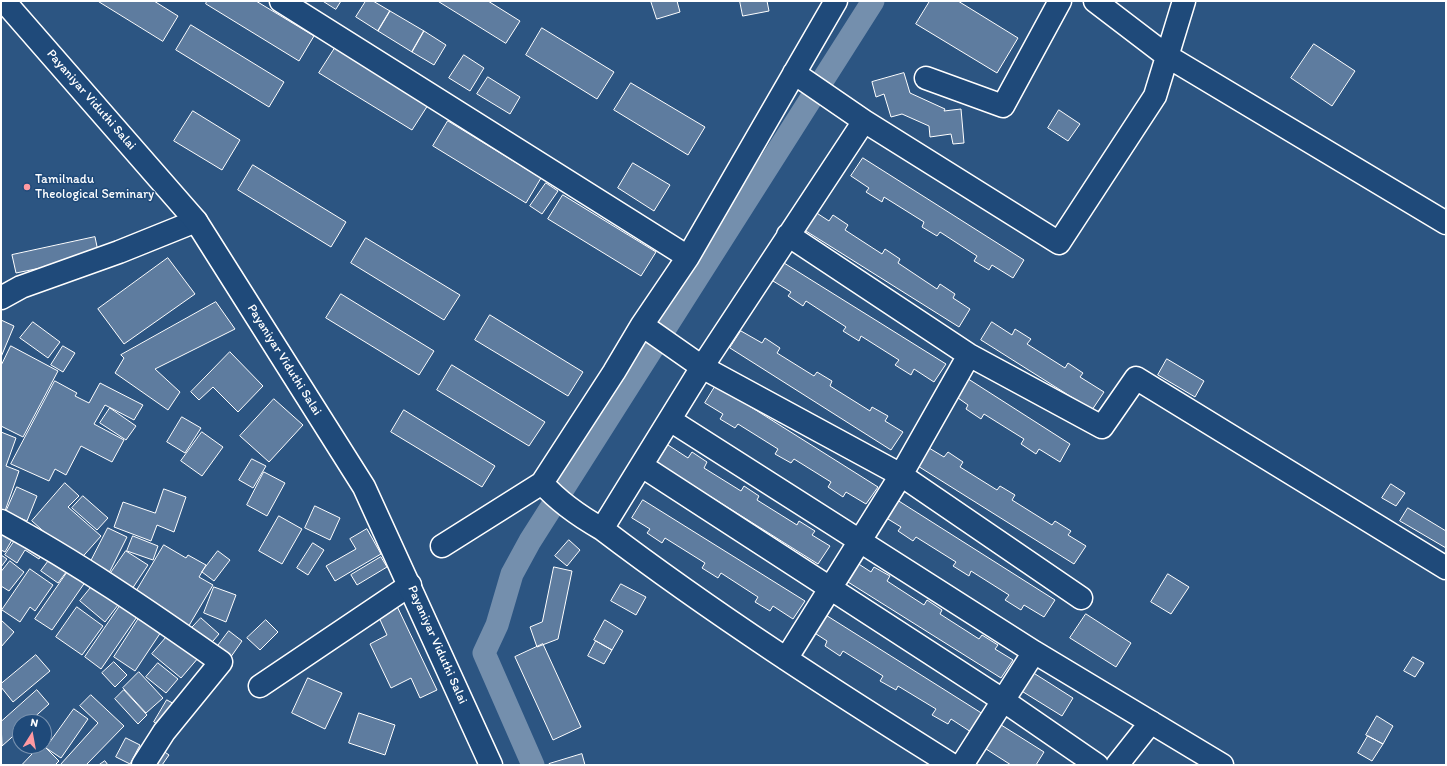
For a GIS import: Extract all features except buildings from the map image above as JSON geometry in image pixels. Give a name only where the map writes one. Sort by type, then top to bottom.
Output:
[{"type":"street","name":"Payaniyar Viduthi Salai","points":[[4,1],[196,221],[364,487],[491,765]]},
{"type":"street","points":[[281,1],[688,257]]},
{"type":"street","points":[[442,546],[548,489],[614,372],[648,329],[688,257],[802,79],[836,1]]},
{"type":"street","points":[[926,78],[1003,106],[1060,1]]},
{"type":"street","points":[[1095,1],[1167,56],[1446,223]]},
{"type":"street","points":[[802,79],[864,121],[1059,243],[1155,96],[1184,1]]},
{"type":"street","points":[[593,524],[642,466],[670,420],[696,363],[788,235],[864,121]]},
{"type":"street","points":[[1,298],[21,287],[119,252],[196,221]]},
{"type":"street","points":[[788,235],[969,355],[1102,427],[1136,378],[1446,568]]},
{"type":"street","points":[[648,329],[696,363],[901,475],[1081,598]]},
{"type":"street","points":[[786,659],[901,475],[969,355]]},
{"type":"street","points":[[670,420],[1034,652],[1222,765]]},
{"type":"street","points":[[642,466],[1004,700],[1097,765]]},
{"type":"street","points":[[548,489],[593,524],[786,659],[952,765]]},
{"type":"street","points":[[1,521],[37,540],[165,622],[221,662],[164,732],[143,765]]},
{"type":"street","points":[[260,686],[410,585]]},
{"type":"street","points":[[962,765],[1034,652]]},
{"type":"street","points":[[1117,765],[1151,722]]},
{"type":"waterway","points":[[533,765],[484,653],[497,625],[512,574],[530,541],[873,1]]},
{"type":"place","name":"Tamilnadu Theological Seminary","points":[[27,187]]}]
